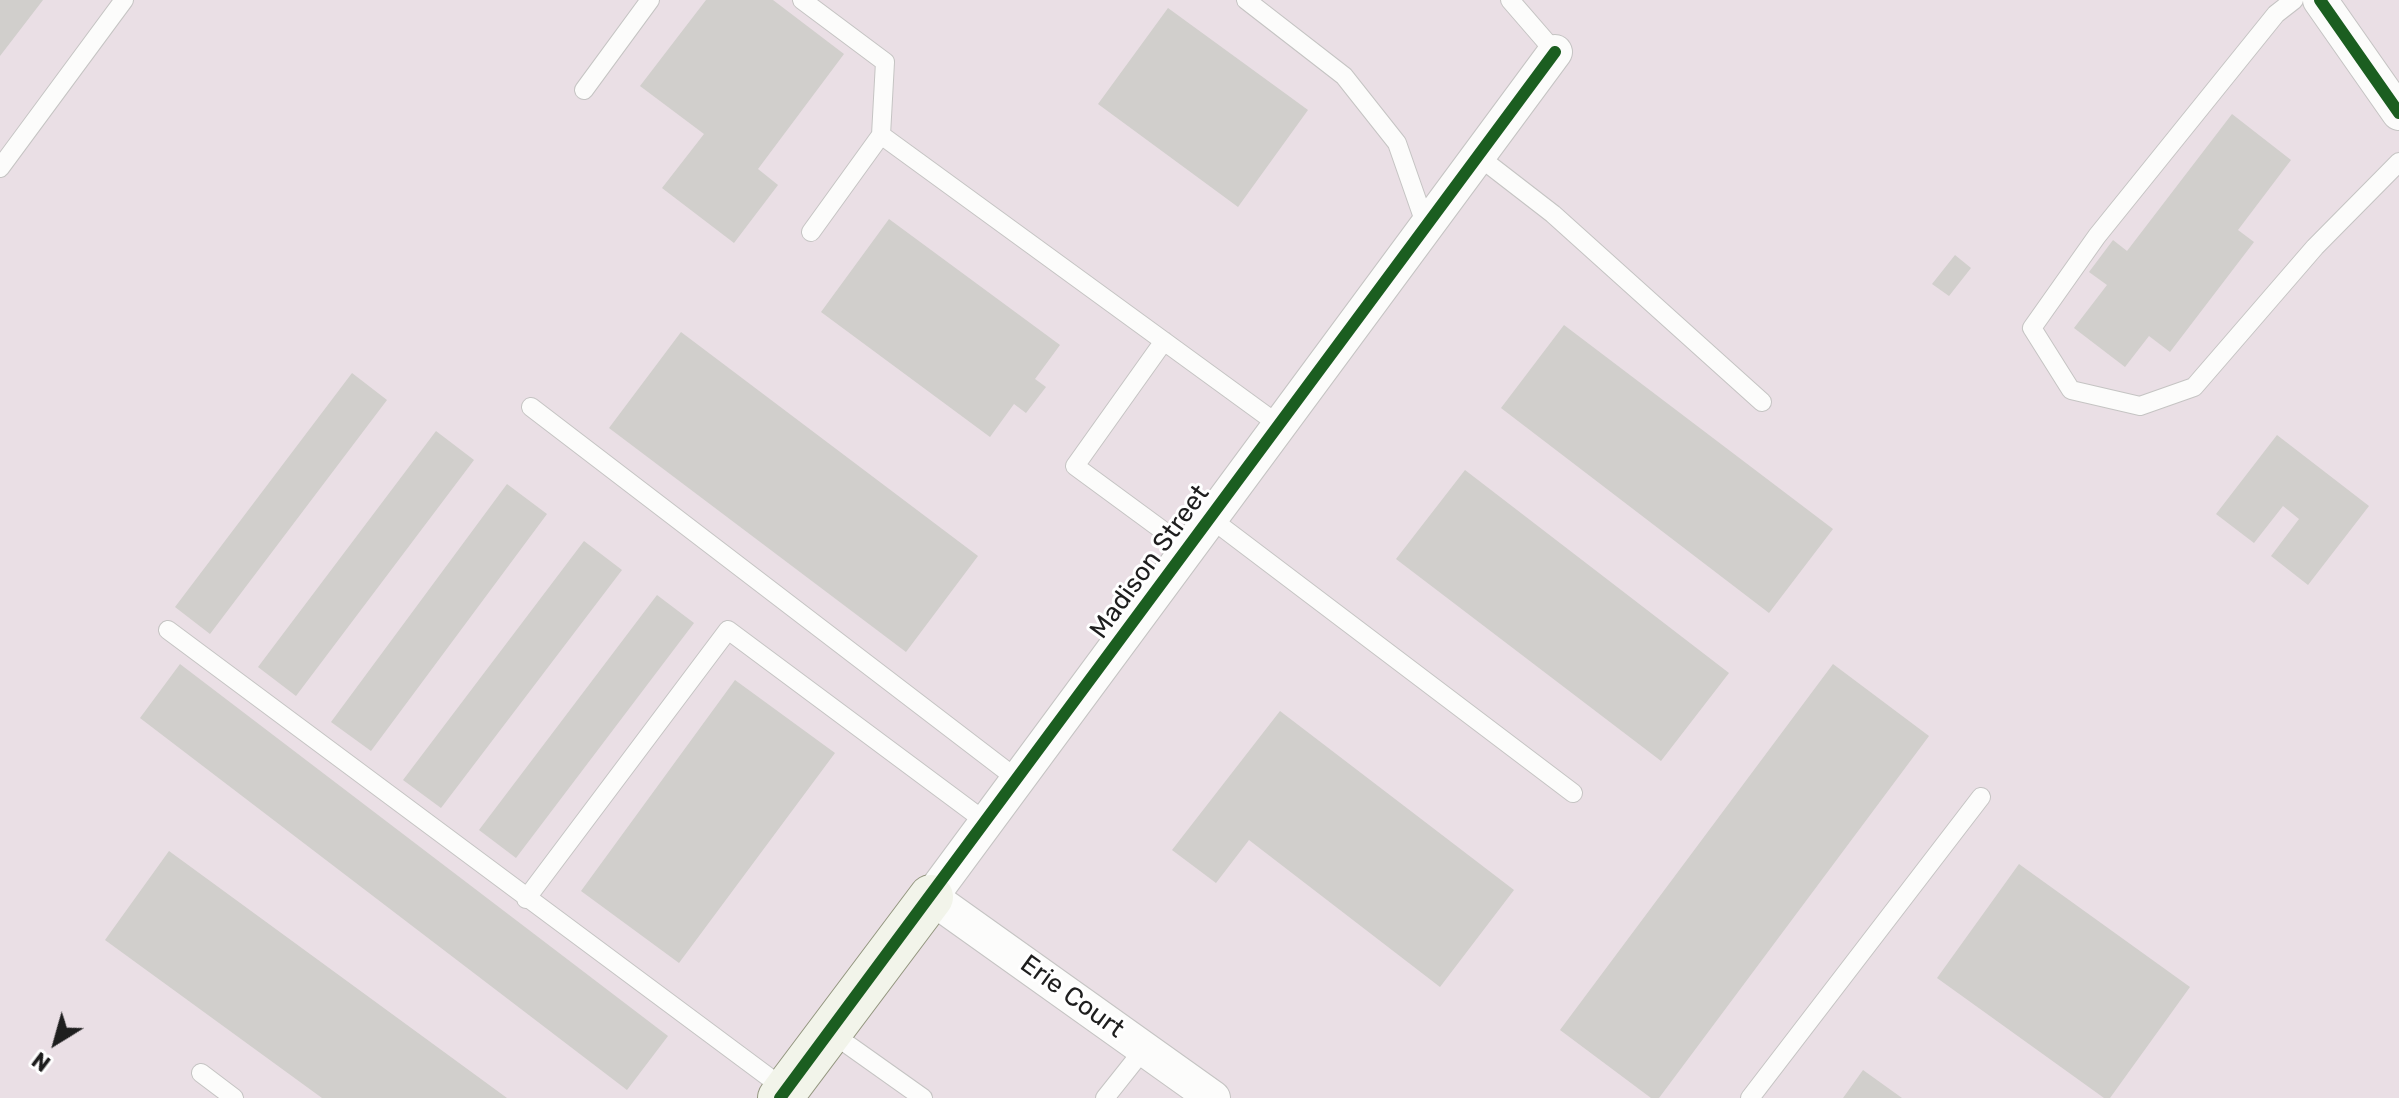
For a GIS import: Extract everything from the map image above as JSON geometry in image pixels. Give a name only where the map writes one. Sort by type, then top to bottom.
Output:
[{"type":"street","points":[[2320,0],[2399,113]]},
{"type":"street","name":"Madison Street","points":[[783,1094],[1555,52]]},
{"type":"street","name":"Erie Court","points":[[931,897],[1213,1098]]},
{"type":"lane","points":[[0,168],[124,0]]},
{"type":"lane","points":[[584,90],[650,0]]},
{"type":"lane","points":[[802,0],[885,62],[881,135],[811,232]]},
{"type":"lane","points":[[1246,0],[1344,76],[1353,87],[1397,143],[1426,226]]},
{"type":"lane","points":[[1510,0],[1555,52]]},
{"type":"lane","points":[[2294,0],[2276,14],[2097,236],[2032,328],[2071,390],[2140,406],[2194,387],[2315,247],[2399,162]]},
{"type":"lane","points":[[881,135],[1279,425]]},
{"type":"lane","points":[[1478,156],[1553,214],[1762,402]]},
{"type":"lane","points":[[1164,341],[1075,466],[1188,549]]},
{"type":"lane","points":[[531,407],[1017,779]]},
{"type":"lane","points":[[1210,518],[1573,793]]},
{"type":"lane","points":[[168,630],[783,1094]]},
{"type":"lane","points":[[526,899],[728,630],[986,822]]},
{"type":"lane","points":[[1750,1098],[1981,797]]},
{"type":"lane","points":[[830,1032],[923,1098]]},
{"type":"lane","points":[[1105,1098],[1144,1049]]},
{"type":"lane","points":[[201,1073],[234,1098]]},
{"type":"shaded area","points":[[0,0],[2399,0],[2399,1098],[0,1098]]},
{"type":"building","points":[[0,0],[43,0],[0,56]]},
{"type":"building","points":[[706,0],[773,0],[844,54],[758,169],[778,185],[734,243],[662,188],[704,134],[640,86]]},
{"type":"building","points":[[1168,8],[1308,110],[1238,207],[1098,104]]},
{"type":"building","points":[[2232,114],[2291,160],[2238,230],[2254,242],[2170,352],[2149,336],[2125,367],[2074,328],[2107,285],[2089,272],[2113,240],[2127,251]]},
{"type":"building","points":[[889,219],[1060,345],[1035,379],[1046,387],[1026,413],[1014,404],[990,437],[821,312]]},
{"type":"building","points":[[1955,255],[1971,268],[1949,296],[1932,284]]},
{"type":"building","points":[[1564,325],[1833,529],[1769,613],[1501,408]]},
{"type":"building","points":[[681,332],[978,556],[906,652],[609,428]]},
{"type":"building","points":[[352,373],[387,400],[210,634],[175,607]]},
{"type":"building","points":[[436,431],[474,460],[296,696],[258,667]]},
{"type":"building","points":[[2277,435],[2369,506],[2308,585],[2271,556],[2299,519],[2283,506],[2254,543],[2216,514]]},
{"type":"building","points":[[1465,470],[1729,673],[1661,761],[1396,559]]},
{"type":"building","points":[[507,484],[547,514],[371,751],[331,722]]},
{"type":"building","points":[[584,541],[622,570],[441,808],[403,780]]},
{"type":"building","points":[[657,595],[694,623],[516,858],[479,830]]},
{"type":"building","points":[[180,664],[668,1036],[627,1090],[140,718]]},
{"type":"building","points":[[1833,664],[1929,736],[1659,1098],[1651,1098],[1560,1030]]},
{"type":"building","points":[[735,680],[835,753],[679,963],[581,891]]},
{"type":"building","points":[[1280,711],[1514,890],[1440,987],[1249,840],[1216,883],[1172,850]]},
{"type":"building","points":[[169,851],[507,1098],[322,1098],[105,940]]},
{"type":"building","points":[[2019,864],[2190,987],[2110,1098],[2104,1098],[1937,978]]},
{"type":"building","points":[[1863,1070],[1902,1098],[1843,1098]]},
{"type":"cycle path","points":[[2320,0],[2399,113]]},
{"type":"cycle path","points":[[780,1098],[1555,52]]}]
